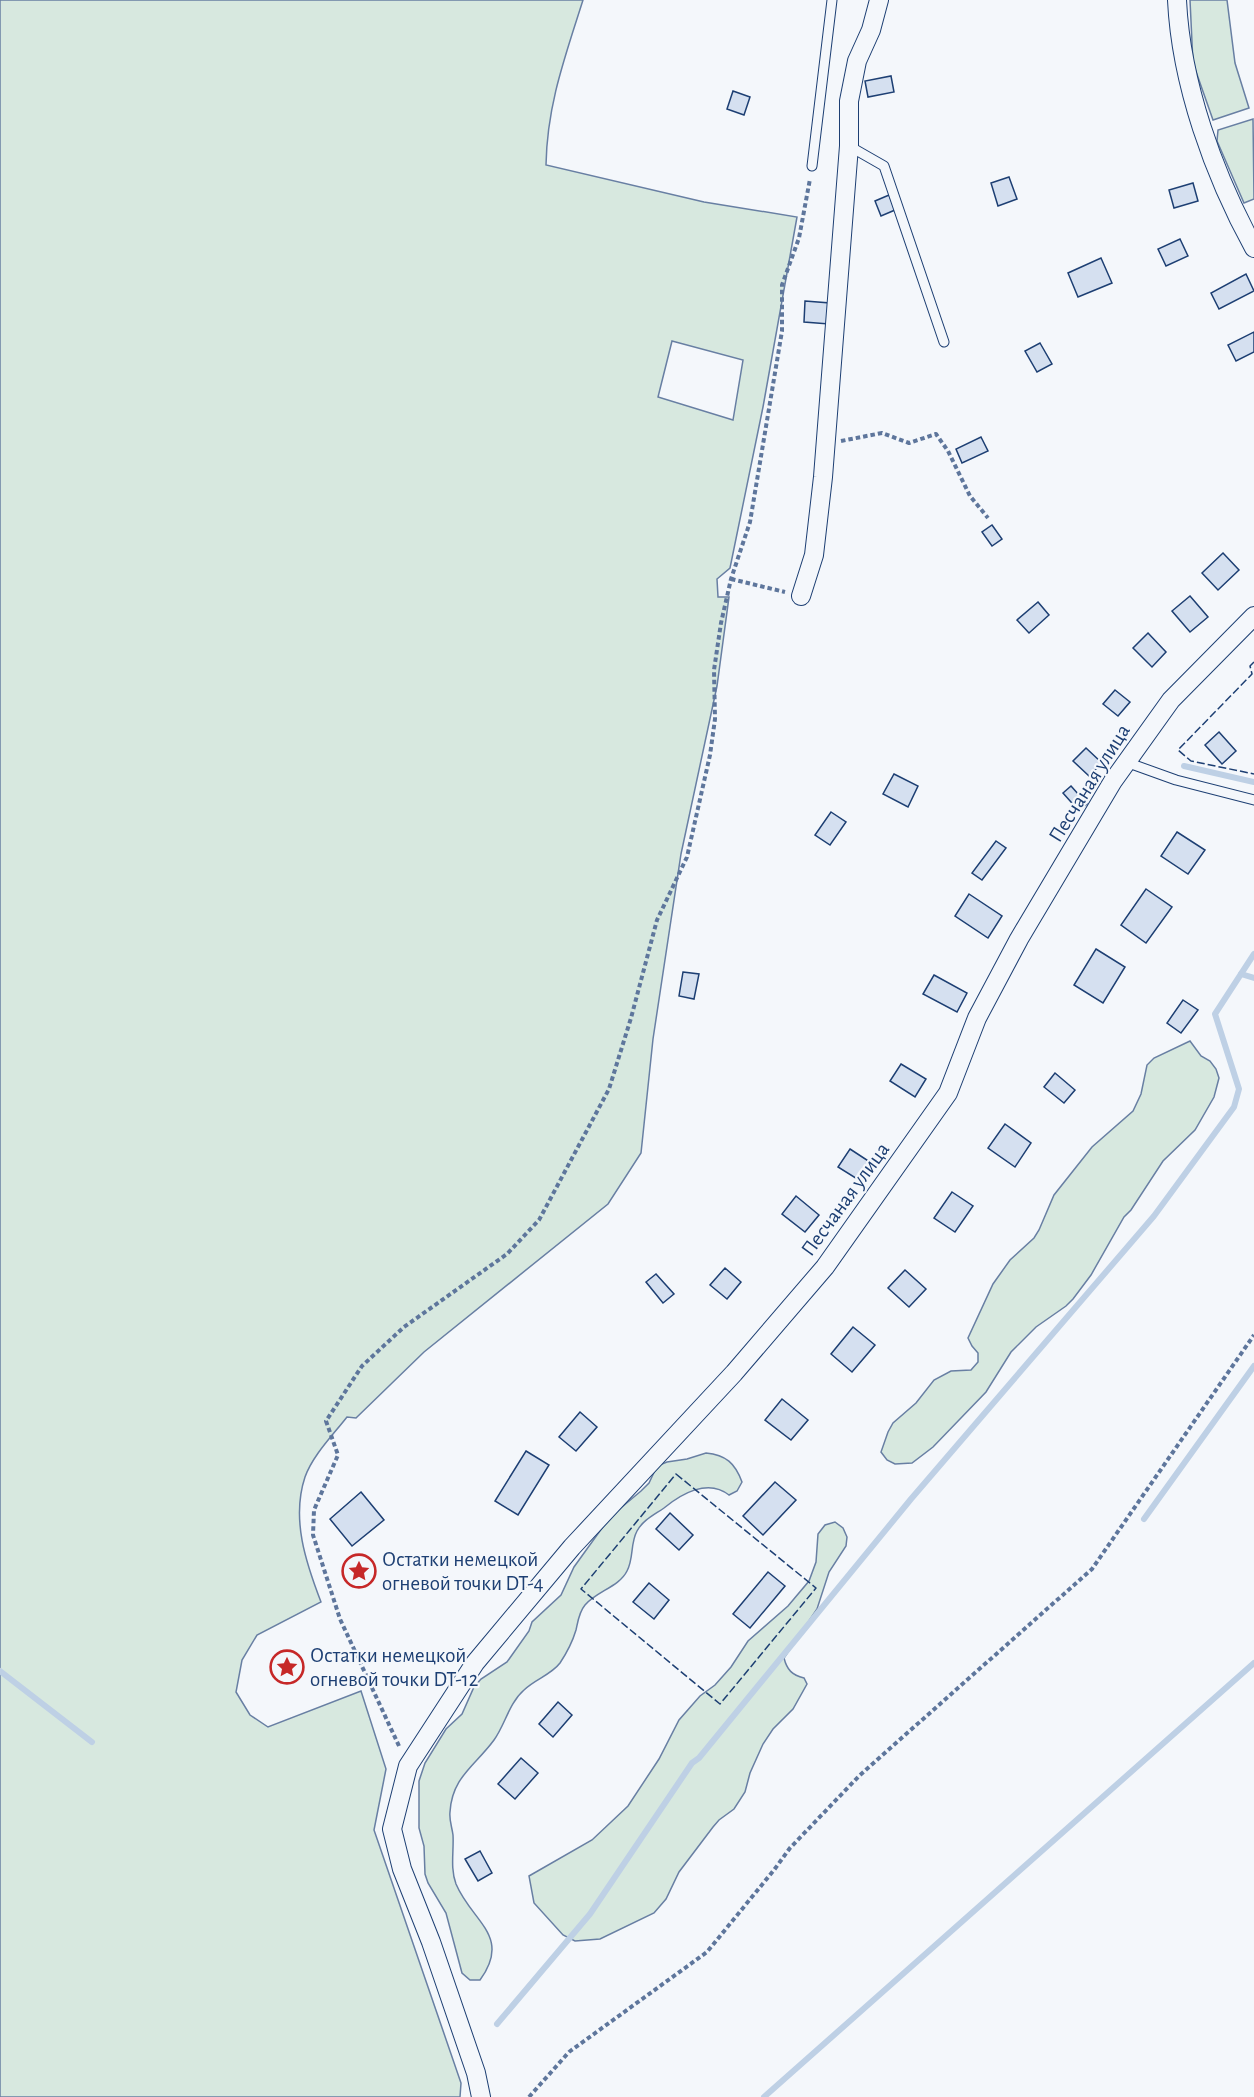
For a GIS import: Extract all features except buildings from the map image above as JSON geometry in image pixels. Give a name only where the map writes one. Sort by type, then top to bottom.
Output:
[{"type":"street","points":[[801,596],[814,555],[826,444],[849,146],[849,101],[857,61],[871,30],[879,0]]},
{"type":"street","points":[[1177,0],[1178,22],[1194,102],[1232,208],[1254,248]]},
{"type":"street","name":"Песчаная улица","points":[[481,2097],[476,2073],[431,1942],[402,1869],[392,1829],[408,1766],[475,1663],[572,1547],[734,1373],[825,1267],[948,1094],[977,1018],[1019,939],[1113,781],[1171,700],[1254,616]]},
{"type":"lane","points":[[812,166],[832,0]]},
{"type":"lane","points":[[849,146],[884,166],[944,342]]},
{"type":"lane","points":[[1126,762],[1176,780],[1254,800]]},
{"type":"path","points":[[408,1766],[340,1619],[313,1535],[314,1510],[338,1455],[326,1421],[362,1366],[370,1358],[404,1327],[507,1254],[539,1220],[609,1089],[657,920],[687,857],[710,755],[716,719],[714,670],[721,623],[731,579],[750,522],[782,331],[782,285],[799,238],[812,166]]},
{"type":"path","points":[[826,444],[882,433],[909,443],[936,434],[948,451],[970,496],[988,518]]},
{"type":"path","points":[[731,579],[801,596]]},
{"type":"path","points":[[529,2097],[569,2052],[707,1952],[790,1848],[860,1775],[1092,1569],[1254,1335]]},
{"type":"shaded area","points":[[0,0],[583,0],[553,101],[546,165],[704,202],[797,217],[763,407],[730,568],[717,579],[718,597],[729,597],[717,686],[681,854],[653,1039],[641,1153],[608,1204],[424,1352],[356,1418],[347,1417],[324,1446],[305,1477],[299,1509],[302,1541],[321,1602],[257,1635],[242,1660],[236,1692],[250,1715],[268,1727],[361,1691],[386,1769],[374,1830],[461,2083],[460,2097],[0,2097]],"holes":[[[672,341],[743,360],[733,420],[658,397]]]},
{"type":"shaded area","points":[[1190,0],[1227,0],[1235,63],[1249,108],[1213,120],[1193,63]]},
{"type":"shaded area","points":[[1253,119],[1254,199],[1244,203],[1217,141],[1218,130]]},
{"type":"shaded area","points":[[1190,1041],[1201,1056],[1210,1061],[1216,1069],[1219,1078],[1214,1097],[1195,1130],[1163,1161],[1124,1217],[1091,1275],[1066,1306],[1036,1327],[1011,1352],[986,1392],[933,1447],[912,1463],[895,1464],[887,1460],[881,1452],[893,1423],[916,1403],[934,1380],[951,1371],[971,1370],[978,1362],[978,1353],[968,1338],[993,1284],[1010,1260],[1034,1238],[1054,1195],[1092,1147],[1133,1111],[1141,1094],[1147,1065],[1154,1058]]},
{"type":"shaded area","points":[[706,1453],[724,1458],[733,1465],[742,1482],[737,1491],[729,1495],[721,1490],[704,1488],[686,1493],[642,1524],[635,1536],[627,1571],[619,1581],[585,1605],[573,1638],[560,1663],[519,1695],[494,1740],[455,1790],[450,1815],[454,1878],[463,1897],[486,1930],[491,1940],[492,1952],[489,1965],[480,1980],[470,1980],[462,1973],[446,1913],[425,1874],[424,1846],[419,1828],[419,1781],[425,1763],[446,1729],[462,1714],[474,1687],[481,1679],[507,1662],[529,1631],[532,1622],[561,1595],[574,1567],[610,1517],[649,1483],[657,1466]]},
{"type":"shaded area","points":[[835,1522],[843,1528],[847,1537],[846,1546],[829,1572],[817,1609],[784,1658],[791,1671],[804,1678],[807,1684],[793,1709],[773,1729],[763,1744],[750,1773],[745,1792],[734,1809],[713,1827],[679,1872],[666,1899],[654,1913],[600,1939],[575,1941],[563,1935],[534,1903],[529,1876],[592,1840],[628,1806],[659,1759],[679,1720],[700,1696],[715,1685],[731,1667],[748,1641],[788,1606],[809,1581],[816,1562],[818,1534],[825,1525]]},
{"type":"waterway","points":[[1184,766],[1254,782]]},
{"type":"waterway","points":[[497,2024],[590,1914],[692,1763],[699,1758],[911,1499],[1154,1216],[1234,1107],[1239,1089],[1215,1014],[1254,954]]},
{"type":"waterway","points":[[1241,974],[1254,978]]},
{"type":"waterway","points":[[1144,1519],[1254,1366]]},
{"type":"waterway","points":[[764,2097],[1254,1663]]},
{"type":"waterway","points":[[0,1671],[92,1742]]},
{"type":"fence","points":[[1254,662],[1250,666],[1252,674],[1178,750],[1191,761],[1254,774]]},
{"type":"fence","points":[[676,1474],[816,1588],[720,1704],[581,1589],[676,1474]]},
{"type":"place","name":"Остатки немецкой огневой точки DT-4","points":[[359,1571]]},
{"type":"place","name":"Остатки немецкой огневой точки DT-12","points":[[287,1667]]}]
